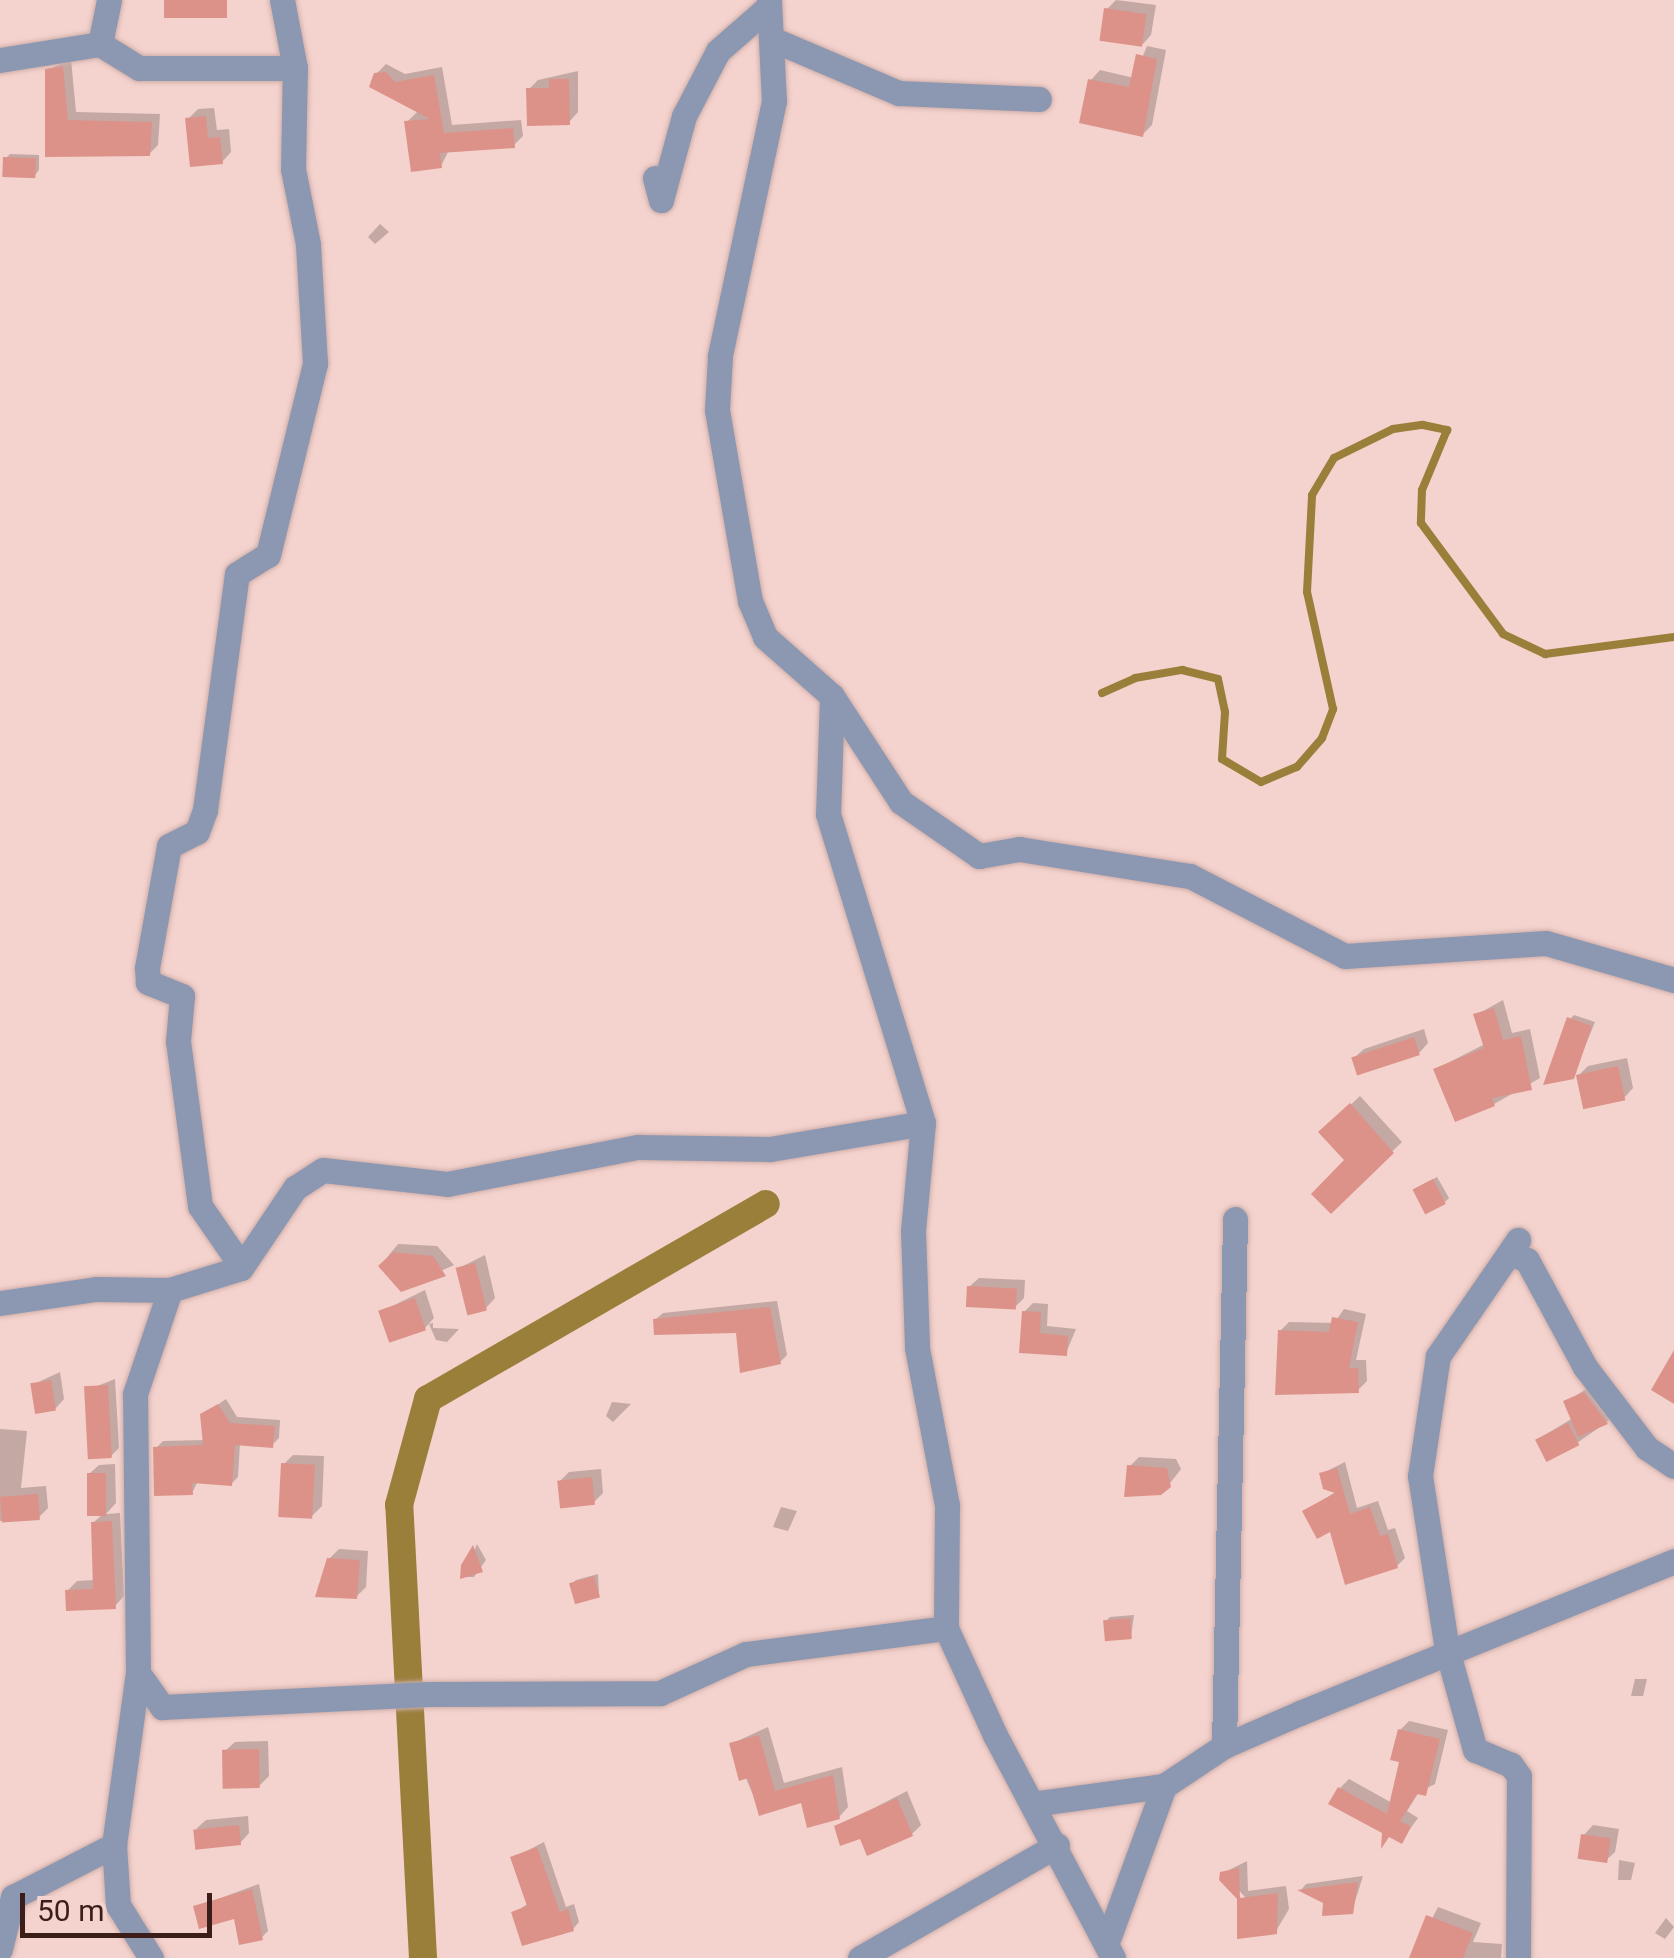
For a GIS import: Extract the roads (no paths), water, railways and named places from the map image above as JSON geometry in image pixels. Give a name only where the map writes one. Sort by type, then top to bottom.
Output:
[{"type":"street","points":[[100,44],[109,0]]},
{"type":"street","points":[[240,1264],[200,1206],[178,1042],[182,996],[148,982],[146,968],[169,846],[197,832],[205,810],[237,574],[268,555],[315,363],[308,244],[292,169],[296,68],[282,0]]},
{"type":"street","points":[[768,4],[774,40],[770,133],[720,356],[717,410],[750,601],[765,637],[832,696],[901,802],[979,856],[1019,849],[1190,876],[1345,956],[1546,944],[1674,980]]},
{"type":"street","points":[[656,178],[661,200],[684,116],[718,51],[768,4]]},
{"type":"street","points":[[774,40],[899,93],[1040,99]]},
{"type":"street","points":[[0,60],[100,44],[139,68],[296,68]]},
{"type":"street","points":[[832,696],[828,814],[923,1123],[913,1232],[916,1348],[947,1506],[946,1628],[1032,1804],[1110,1950]]},
{"type":"street","points":[[0,1303],[96,1288],[170,1290],[240,1264],[295,1188],[323,1170],[435,1185],[638,1147],[770,1149],[923,1123]]},
{"type":"street","points":[[1224,1746],[1236,1218]]},
{"type":"street","points":[[1518,1958],[1519,1776],[1511,1764],[1475,1750],[1447,1650],[1420,1499],[1430,1376],[1450,1336],[1518,1240],[1512,1254],[1527,1260],[1585,1368],[1648,1448],[1674,1466]]},
{"type":"street","points":[[150,1958],[118,1905],[114,1845],[138,1674],[135,1394],[170,1290]]},
{"type":"street","points":[[1032,1804],[1164,1786],[1224,1746],[1447,1650],[1674,1561]]},
{"type":"street","points":[[138,1674],[162,1707],[429,1694],[660,1693],[746,1654],[946,1628]]},
{"type":"street","points":[[1110,1950],[1164,1786]]},
{"type":"street","points":[[0,1949],[13,1897],[114,1845]]},
{"type":"street","points":[[860,1958],[1057,1846]]},
{"type":"waterway","points":[[1102,693],[1135,678],[1182,670],[1218,679],[1225,712],[1222,759],[1261,782],[1297,767],[1322,738],[1333,709],[1307,592],[1312,495],[1334,458],[1393,429],[1423,425],[1447,430],[1422,490],[1421,523],[1503,634],[1545,654],[1674,637]]},
{"type":"waterway","points":[[423,1958],[399,1505],[428,1399],[766,1204]]}]
